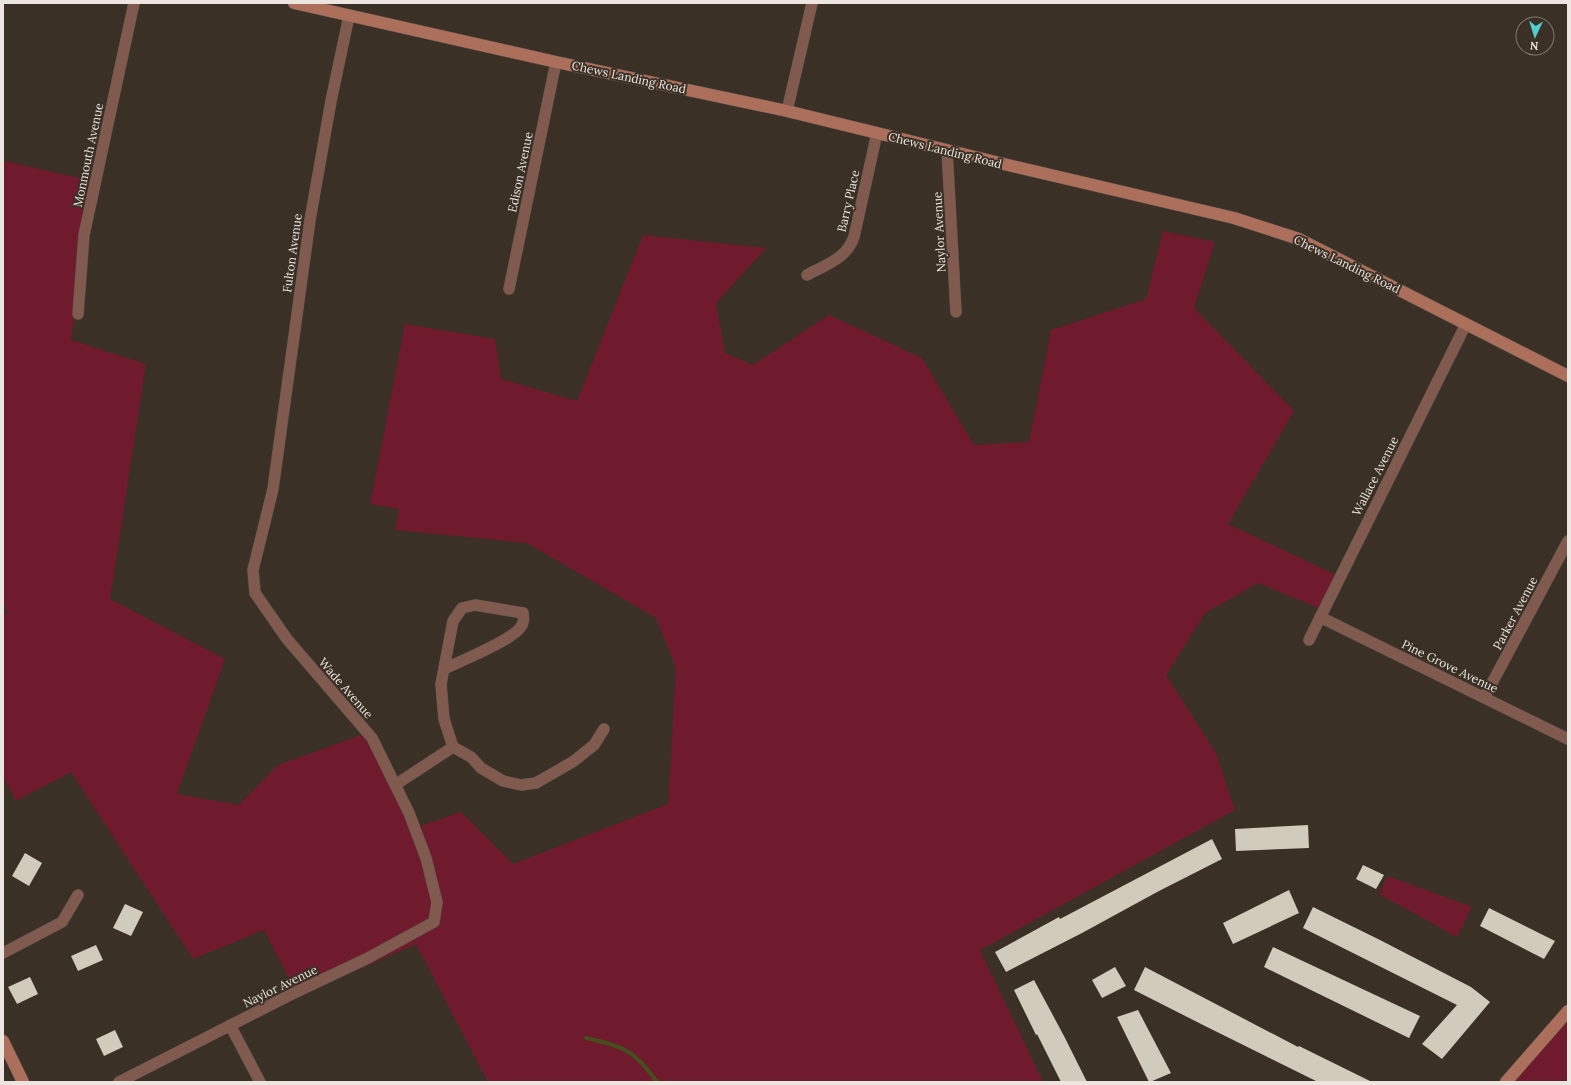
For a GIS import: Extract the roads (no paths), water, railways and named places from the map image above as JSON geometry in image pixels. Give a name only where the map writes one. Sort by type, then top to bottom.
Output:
[{"type":"street","name":"Monmouth Avenue","points":[[78,314],[84,235],[134,3]]},
{"type":"street","name":"Chews Landing Road","points":[[294,3],[556,62],[787,111],[1234,218],[1299,239],[1568,376]]},
{"type":"street","points":[[787,111],[812,3]]},
{"type":"street","name":"Fulton Avenue","points":[[271,497],[310,220],[330,101],[349,16]]},
{"type":"street","name":"Edison Avenue","points":[[509,289],[556,62]]},
{"type":"street","name":"Barry Place","points":[[807,275],[844,255],[850,247],[854,237],[877,133]]},
{"type":"street","name":"Naylor Avenue","points":[[947,150],[956,312]]},
{"type":"street","name":"Wallace Avenue","points":[[1309,640],[1466,324]]},
{"type":"street","name":"Wade Avenue","points":[[271,497],[253,570],[255,593],[286,639],[372,738],[409,813],[426,858],[436,902]]},
{"type":"street","name":"Parker Avenue","points":[[1484,698],[1568,541]]},
{"type":"street","points":[[444,669],[504,639],[519,629],[524,621],[523,614],[475,605],[462,608],[453,621],[441,684],[444,719],[453,747],[471,757],[481,768],[503,781],[521,785],[536,783],[574,761],[594,745],[604,729]]},
{"type":"street","name":"Pine Grove Avenue","points":[[1320,617],[1568,739]]},
{"type":"street","points":[[395,785],[453,747]]},
{"type":"street","points":[[3,953],[62,922],[78,895]]},
{"type":"street","name":"Naylor Avenue","points":[[119,1082],[230,1025],[368,958],[434,922],[436,902]]},
{"type":"street","points":[[1506,1082],[1568,1011]]},
{"type":"street","points":[[230,1025],[260,1082]]},
{"type":"street","points":[[3,1041],[23,1082]]},
{"type":"waterway","points":[[586,1038],[619,1047],[627,1051],[649,1071],[657,1082]]}]
